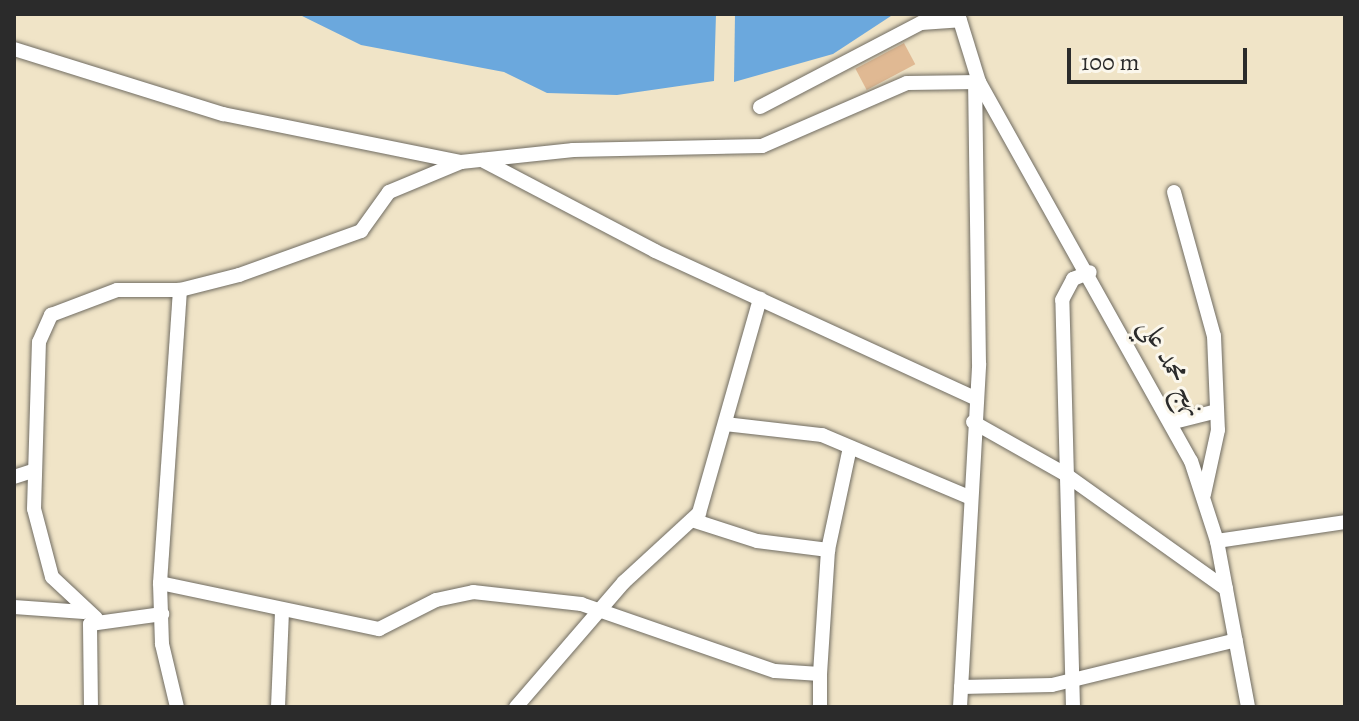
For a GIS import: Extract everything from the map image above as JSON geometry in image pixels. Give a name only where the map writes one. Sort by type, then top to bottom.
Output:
[{"type":"street","points":[[760,107],[921,23],[959,17],[977,82],[980,295],[960,707]]},
{"type":"street","points":[[14,49],[223,114],[461,162],[762,146],[907,83],[977,82]]},
{"type":"street","name":"نهج محمد علي","points":[[977,82],[1090,272],[1174,422],[1204,494],[1217,541],[1248,707]]},
{"type":"street","points":[[482,160],[760,299],[974,398]]},
{"type":"street","points":[[92,616],[52,577],[34,509],[39,342],[51,315],[117,290],[180,290],[361,231],[389,192],[461,162]]},
{"type":"street","points":[[1174,192],[1206,294],[1217,411],[1204,494]]},
{"type":"street","points":[[1073,707],[1062,300],[1073,279],[1090,272]]},
{"type":"street","points":[[177,707],[160,583],[180,290]]},
{"type":"street","points":[[516,707],[602,611],[692,520],[725,424],[760,299]]},
{"type":"street","points":[[1174,422],[1217,411]]},
{"type":"street","points":[[973,422],[1065,474],[1226,589]]},
{"type":"street","points":[[725,424],[787,428],[850,447],[969,497]]},
{"type":"street","points":[[820,707],[828,550],[850,447]]},
{"type":"street","points":[[14,477],[33,471]]},
{"type":"street","points":[[692,520],[757,541],[828,550]]},
{"type":"street","points":[[1217,541],[1345,522]]},
{"type":"street","points":[[160,583],[282,612],[384,629],[436,600],[473,592],[602,611],[775,671],[820,674]]},
{"type":"street","points":[[14,607],[92,616],[162,614]]},
{"type":"street","points":[[278,707],[282,612]]},
{"type":"street","points":[[91,707],[86,650],[92,616]]},
{"type":"street","points":[[961,687],[1072,681],[1236,640]]},
{"type":"water","points":[[298,14],[716,14],[714,81],[617,95],[547,93],[504,72],[361,45]]},
{"type":"water","points":[[735,14],[894,14],[833,54],[734,82]]},
{"type":"building","points":[[904,43],[915,64],[867,90],[855,69]]}]
